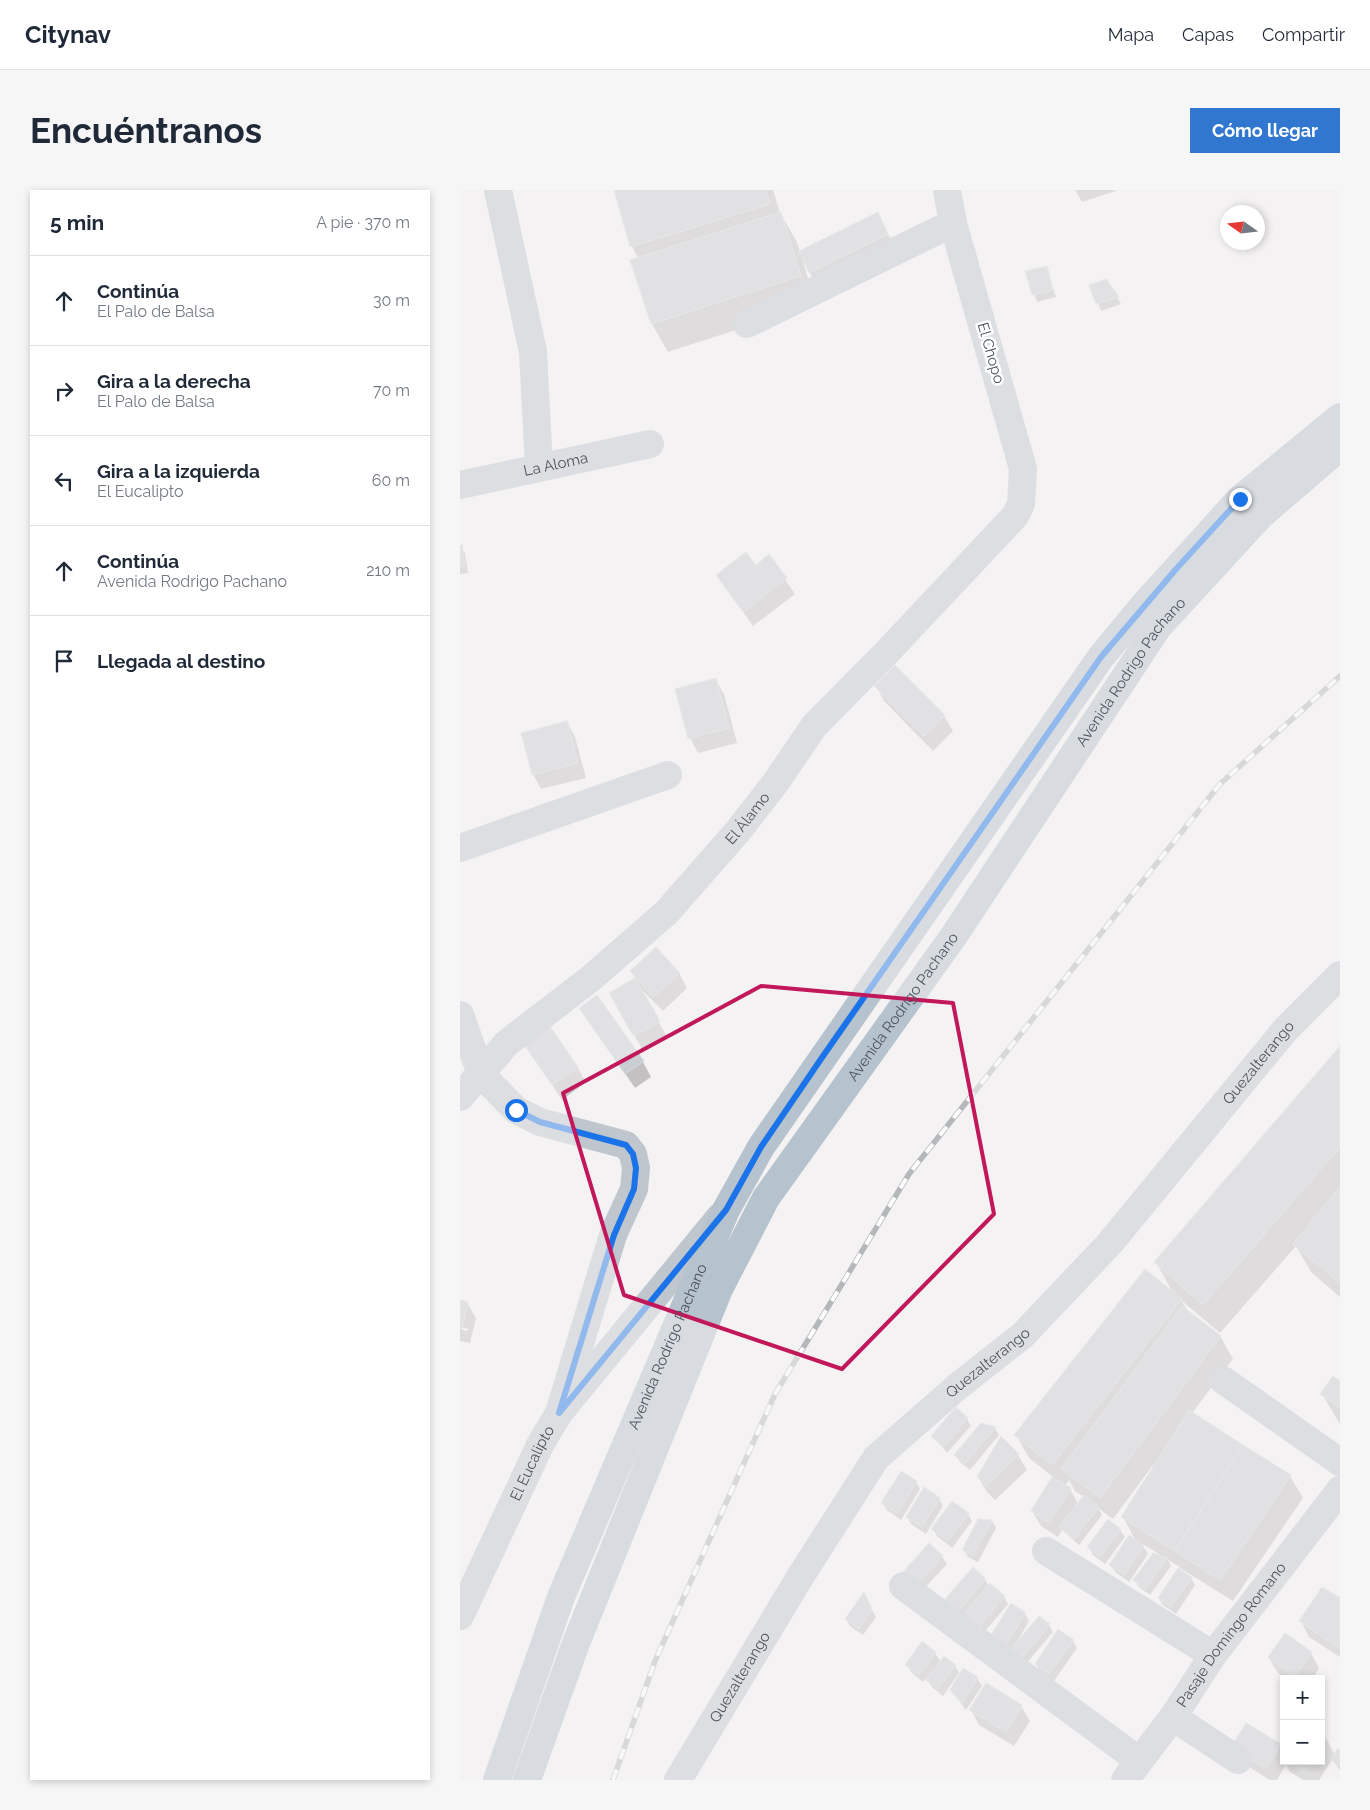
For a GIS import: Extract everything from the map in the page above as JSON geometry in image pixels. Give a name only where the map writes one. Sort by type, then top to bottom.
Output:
[{"type":"main road","name":"Avenida Rodrigo Pachano","points":[[497,1780],[561,1597],[726,1210],[761,1147],[1101,657],[1240,499],[1340,416]]},
{"type":"main road","name":"Avenida Rodrigo Pachano","points":[[527,1780],[576,1643],[719,1289],[766,1198],[953,937],[1158,627],[1260,516],[1340,447]]},
{"type":"street","points":[[498,190],[533,352],[539,468]]},
{"type":"street","name":"El Chopo","points":[[947,190],[953,223],[1023,469],[1021,504],[1015,516]]},
{"type":"street","points":[[747,324],[953,223]]},
{"type":"street","name":"La Aloma","points":[[460,485],[650,444]]},
{"type":"street","name":"El Álamo","points":[[460,1097],[507,1043],[590,978],[666,913],[738,831],[776,782],[814,726],[889,650],[1015,516]]},
{"type":"street","points":[[460,848],[668,775]]},
{"type":"street","name":"Quezalterango","points":[[678,1780],[800,1577],[876,1458],[957,1387],[1024,1334],[1110,1243],[1286,1029],[1340,975]]},
{"type":"street","points":[[460,1015],[481,1074],[516,1110],[540,1122],[626,1145],[633,1154],[636,1168],[634,1189],[614,1235],[559,1413]]},
{"type":"street","name":"El Eucalipto","points":[[460,1616],[541,1443],[559,1413],[726,1210]]},
{"type":"street","points":[[1223,1380],[1340,1462]]},
{"type":"street","name":"Pasaje Domingo Romano","points":[[1132,1770],[1174,1717],[1213,1655],[1340,1490]]},
{"type":"street","points":[[1046,1551],[1213,1655]]},
{"type":"street","points":[[903,1586],[1132,1770]]},
{"type":"street","points":[[1174,1717],[1238,1760]]},
{"type":"highlighted area","points":[[761,986],[953,1003],[994,1214],[842,1369],[624,1295],[563,1093]]},
{"type":"building","points":[[614,190],[766,190],[770,204],[630,247]]},
{"type":"building","points":[[781,212],[801,276],[651,324],[630,260]]},
{"type":"building","points":[[878,212],[888,234],[809,273],[799,251]]},
{"type":"building","points":[[1047,266],[1053,290],[1032,295],[1025,271]]},
{"type":"building","points":[[1106,279],[1119,297],[1096,304],[1089,285]]},
{"type":"building","points":[[460,545],[462,545],[465,566],[460,567]]},
{"type":"building","points":[[746,552],[756,565],[769,554],[787,578],[743,612],[716,575]]},
{"type":"building","points":[[895,665],[945,715],[924,736],[874,686]]},
{"type":"building","points":[[716,678],[729,728],[688,739],[675,689]]},
{"type":"building","points":[[567,721],[578,763],[532,775],[521,733]]},
{"type":"building","points":[[656,947],[680,973],[653,997],[630,971]]},
{"type":"building","points":[[635,978],[660,1021],[636,1035],[632,1034],[609,993]]},
{"type":"building","points":[[597,995],[644,1061],[625,1074],[579,1008]]},
{"type":"building","points":[[549,1025],[578,1067],[552,1085],[523,1043]]},
{"type":"building","points":[[1340,1046],[1340,1147],[1203,1305],[1154,1262]]},
{"type":"building","points":[[1340,1187],[1340,1283],[1293,1244]]},
{"type":"building","points":[[1145,1269],[1182,1299],[1052,1465],[1014,1435]]},
{"type":"building","points":[[460,1300],[468,1302],[462,1329],[460,1328]]},
{"type":"building","points":[[1182,1306],[1221,1336],[1100,1498],[1061,1469]]},
{"type":"building","points":[[1333,1376],[1340,1381],[1340,1408],[1320,1394]]},
{"type":"building","points":[[956,1407],[968,1418],[943,1447],[931,1436]]},
{"type":"building","points":[[1189,1410],[1243,1445],[1175,1551],[1121,1517]]},
{"type":"building","points":[[981,1423],[996,1427],[965,1464],[954,1455]]},
{"type":"building","points":[[1001,1436],[1019,1454],[986,1486],[977,1477]]},
{"type":"building","points":[[1243,1445],[1291,1475],[1220,1580],[1175,1551]]},
{"type":"building","points":[[901,1471],[917,1481],[897,1513],[881,1503]]},
{"type":"building","points":[[1052,1477],[1071,1488],[1049,1523],[1031,1511]]},
{"type":"building","points":[[924,1487],[940,1498],[922,1527],[906,1517]]},
{"type":"building","points":[[1084,1495],[1099,1507],[1074,1539],[1059,1527]]},
{"type":"building","points":[[952,1501],[969,1513],[948,1541],[931,1529]]},
{"type":"building","points":[[978,1519],[992,1520],[973,1556],[962,1550]]},
{"type":"building","points":[[1108,1519],[1121,1529],[1100,1557],[1087,1547]]},
{"type":"building","points":[[1129,1535],[1144,1546],[1124,1575],[1109,1565]]},
{"type":"building","points":[[929,1543],[943,1556],[917,1585],[903,1572]]},
{"type":"building","points":[[1153,1553],[1168,1558],[1145,1589],[1133,1580]]},
{"type":"building","points":[[973,1567],[986,1579],[953,1617],[945,1599]]},
{"type":"building","points":[[1178,1568],[1192,1577],[1171,1607],[1158,1598]]},
{"type":"building","points":[[990,1583],[1005,1596],[977,1629],[962,1616]]},
{"type":"building","points":[[1322,1587],[1340,1598],[1340,1649],[1299,1621]]},
{"type":"building","points":[[864,1592],[872,1609],[859,1629],[845,1619]]},
{"type":"building","points":[[1011,1603],[1026,1613],[1003,1649],[991,1635]]},
{"type":"building","points":[[1039,1616],[1050,1624],[1021,1659],[1010,1650]]},
{"type":"building","points":[[1058,1629],[1074,1640],[1049,1674],[1035,1664]]},
{"type":"building","points":[[1285,1633],[1312,1652],[1295,1675],[1291,1675],[1268,1657]]},
{"type":"building","points":[[922,1641],[936,1652],[919,1675],[905,1665]]},
{"type":"building","points":[[944,1656],[956,1665],[938,1689],[926,1680]]},
{"type":"building","points":[[963,1668],[978,1677],[962,1704],[950,1690]]},
{"type":"building","points":[[986,1683],[1022,1705],[1006,1732],[969,1710]]},
{"type":"building","points":[[1246,1723],[1280,1743],[1266,1769],[1231,1747]]},
{"type":"building","points":[[1337,1749],[1340,1750],[1340,1766],[1331,1760]]},
{"type":"building","points":[[1293,1765],[1310,1765],[1305,1773]]},
{"type":"railway","points":[[613,1780],[655,1661],[775,1394],[909,1174],[1220,784],[1340,676]]},
{"type":"route","points":[[516,1110],[540,1122],[626,1145],[633,1154],[636,1168],[634,1189],[614,1235],[559,1413],[726,1210],[761,1147],[1101,657],[1116,642],[1144,605],[1240,499]]}]
